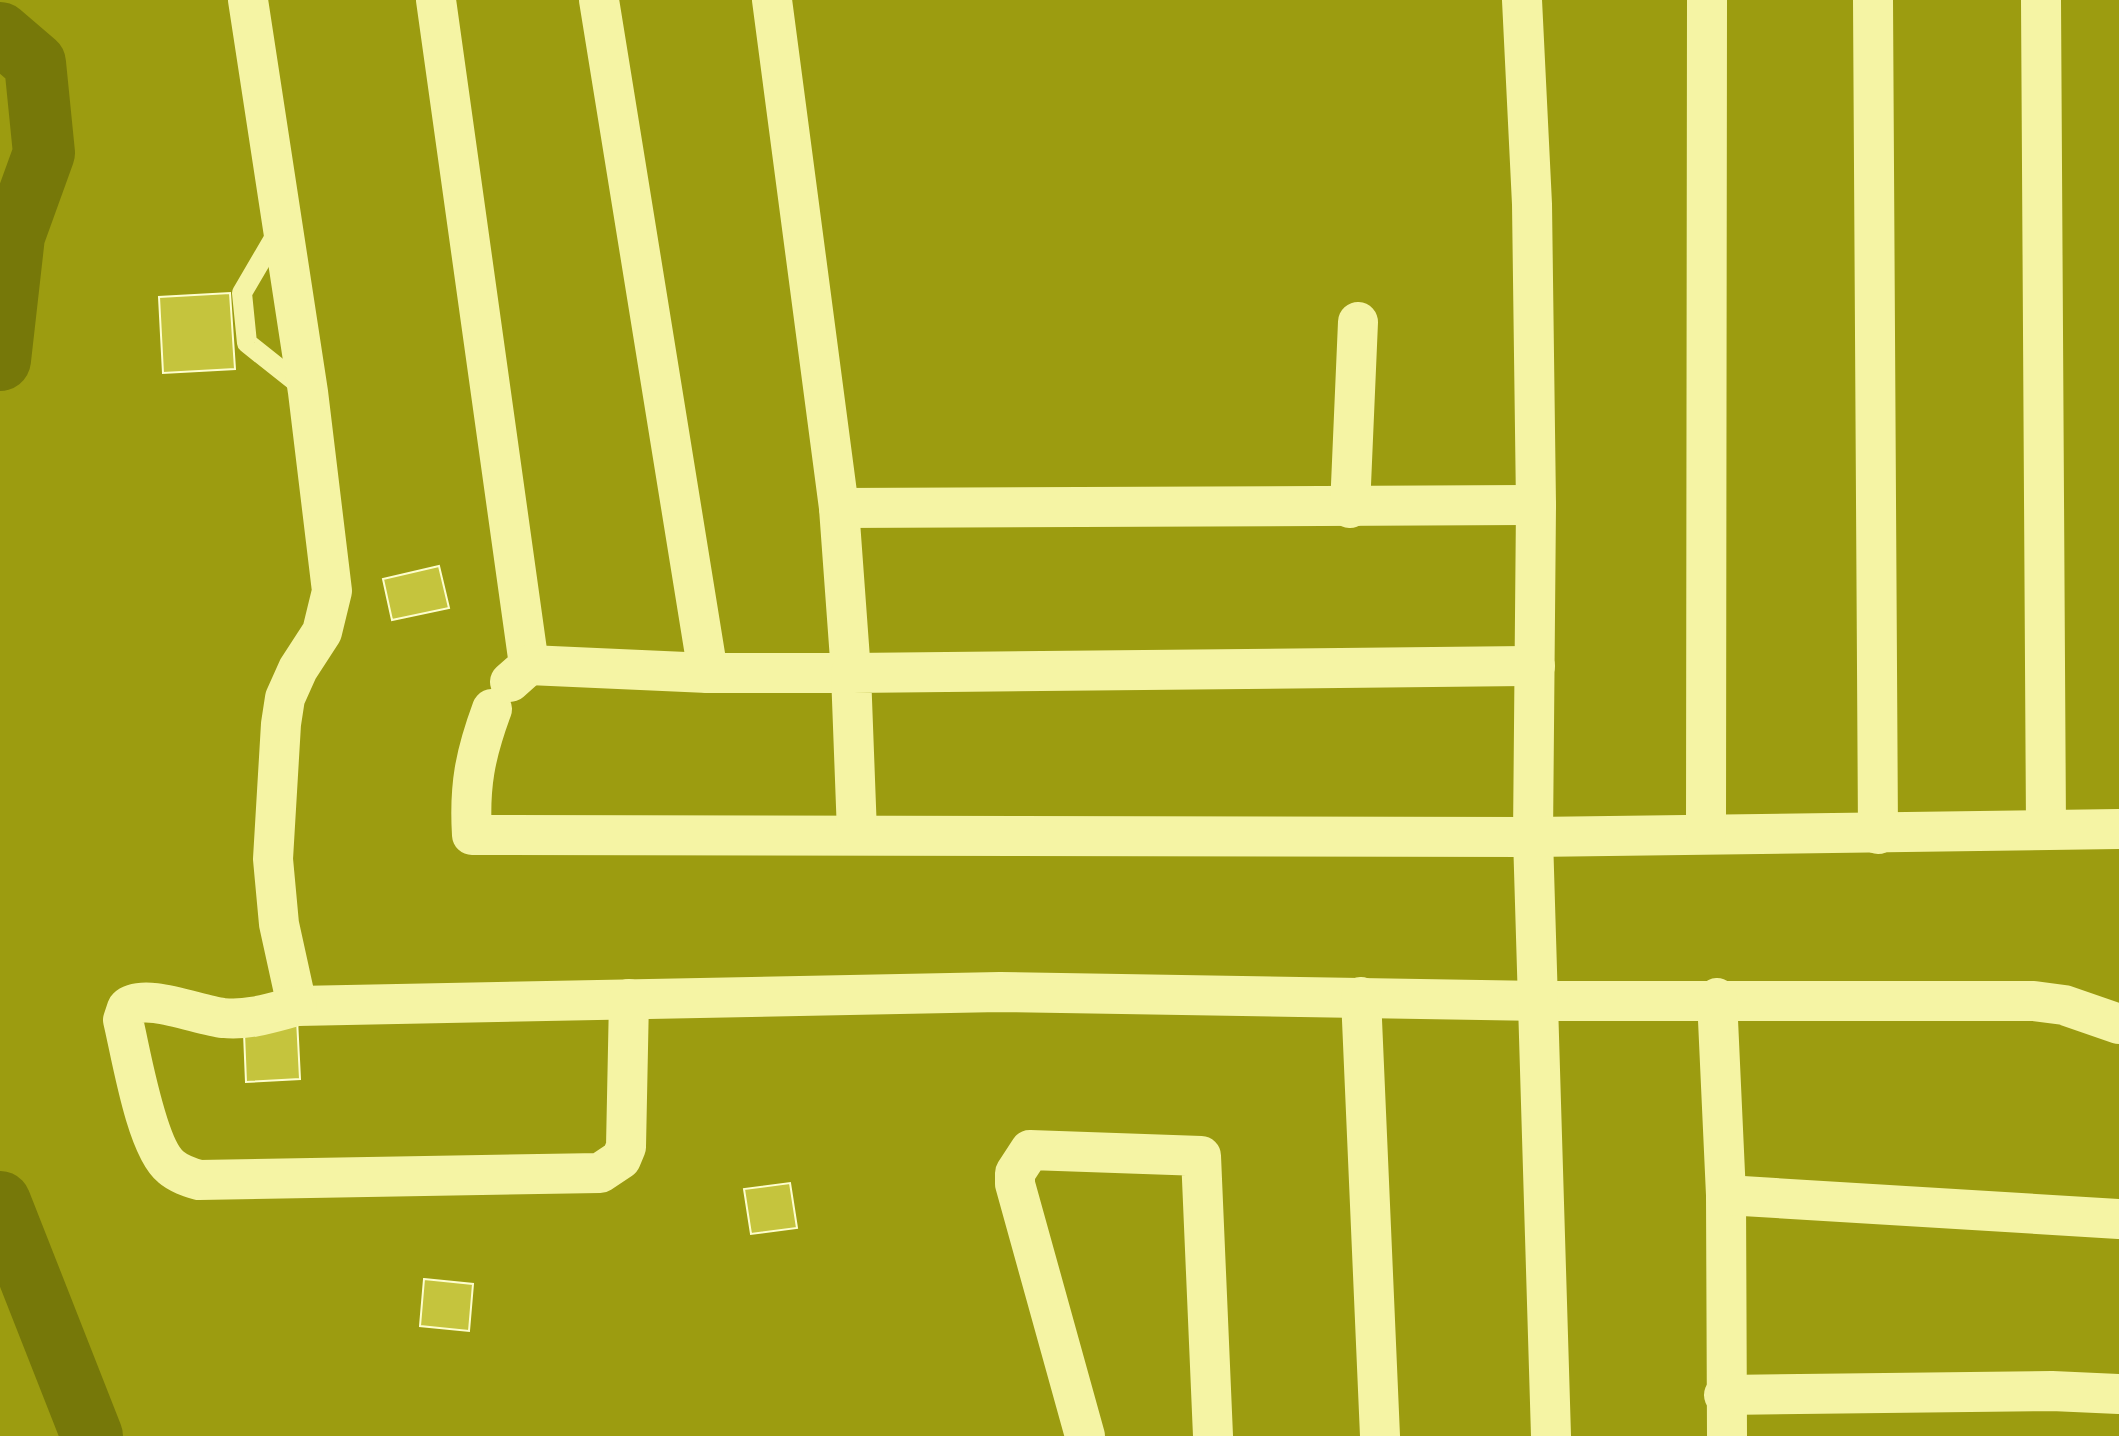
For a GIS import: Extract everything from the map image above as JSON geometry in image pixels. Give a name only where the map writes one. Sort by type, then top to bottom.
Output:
[{"type":"street","points":[[248,0],[308,392],[332,591],[322,632],[298,669],[285,698],[281,724],[273,859],[279,924],[297,1006]]},
{"type":"street","points":[[436,0],[510,685],[478,748],[469,791],[472,835],[857,833],[1533,837],[2119,829]]},
{"type":"street","points":[[599,0],[708,673]]},
{"type":"street","points":[[772,0],[839,508],[851,673],[857,833]]},
{"type":"street","points":[[1522,0],[1532,204],[1536,505],[1533,837],[1536,1001],[1551,1436]]},
{"type":"street","points":[[1706,833],[1707,0]]},
{"type":"street","points":[[1873,0],[1878,834]]},
{"type":"street","points":[[2041,0],[2046,829]]},
{"type":"street","points":[[1350,508],[1358,322]]},
{"type":"street","points":[[839,508],[1536,505]]},
{"type":"street","points":[[510,685],[708,673],[1535,666]]},
{"type":"street","points":[[629,999],[626,1147],[621,1159],[600,1173],[199,1180],[169,1166],[161,1156],[144,1110],[123,1020],[127,1008],[143,1001],[225,1019],[259,1016],[297,1006],[629,999],[1000,992],[1536,1001],[1717,998],[2034,1001],[2064,1005],[2119,1024]]},
{"type":"street","points":[[1361,997],[1380,1436]]},
{"type":"street","points":[[1717,998],[1726,1195],[1724,1395],[1727,1436]]},
{"type":"street","points":[[1085,1436],[1015,1184],[1015,1173],[1030,1150],[1201,1156],[1213,1436]]},
{"type":"street","points":[[1726,1195],[2119,1219]]},
{"type":"street","points":[[1724,1395],[2037,1391],[2119,1394]]},
{"type":"lane","points":[[282,224],[242,293],[247,343],[308,392]]},
{"type":"building","points":[[230,293],[235,369],[163,373],[159,297]]},
{"type":"building","points":[[439,566],[449,608],[392,620],[383,579]]},
{"type":"building","points":[[297,1019],[300,1079],[246,1082],[244,1033]]},
{"type":"building","points":[[790,1183],[797,1228],[751,1234],[744,1189]]},
{"type":"building","points":[[424,1279],[473,1284],[469,1331],[420,1326]]},
{"type":"waterway","points":[[0,33],[35,63],[44,153],[14,236],[0,360]]},
{"type":"waterway","points":[[0,1202],[92,1436]]}]
